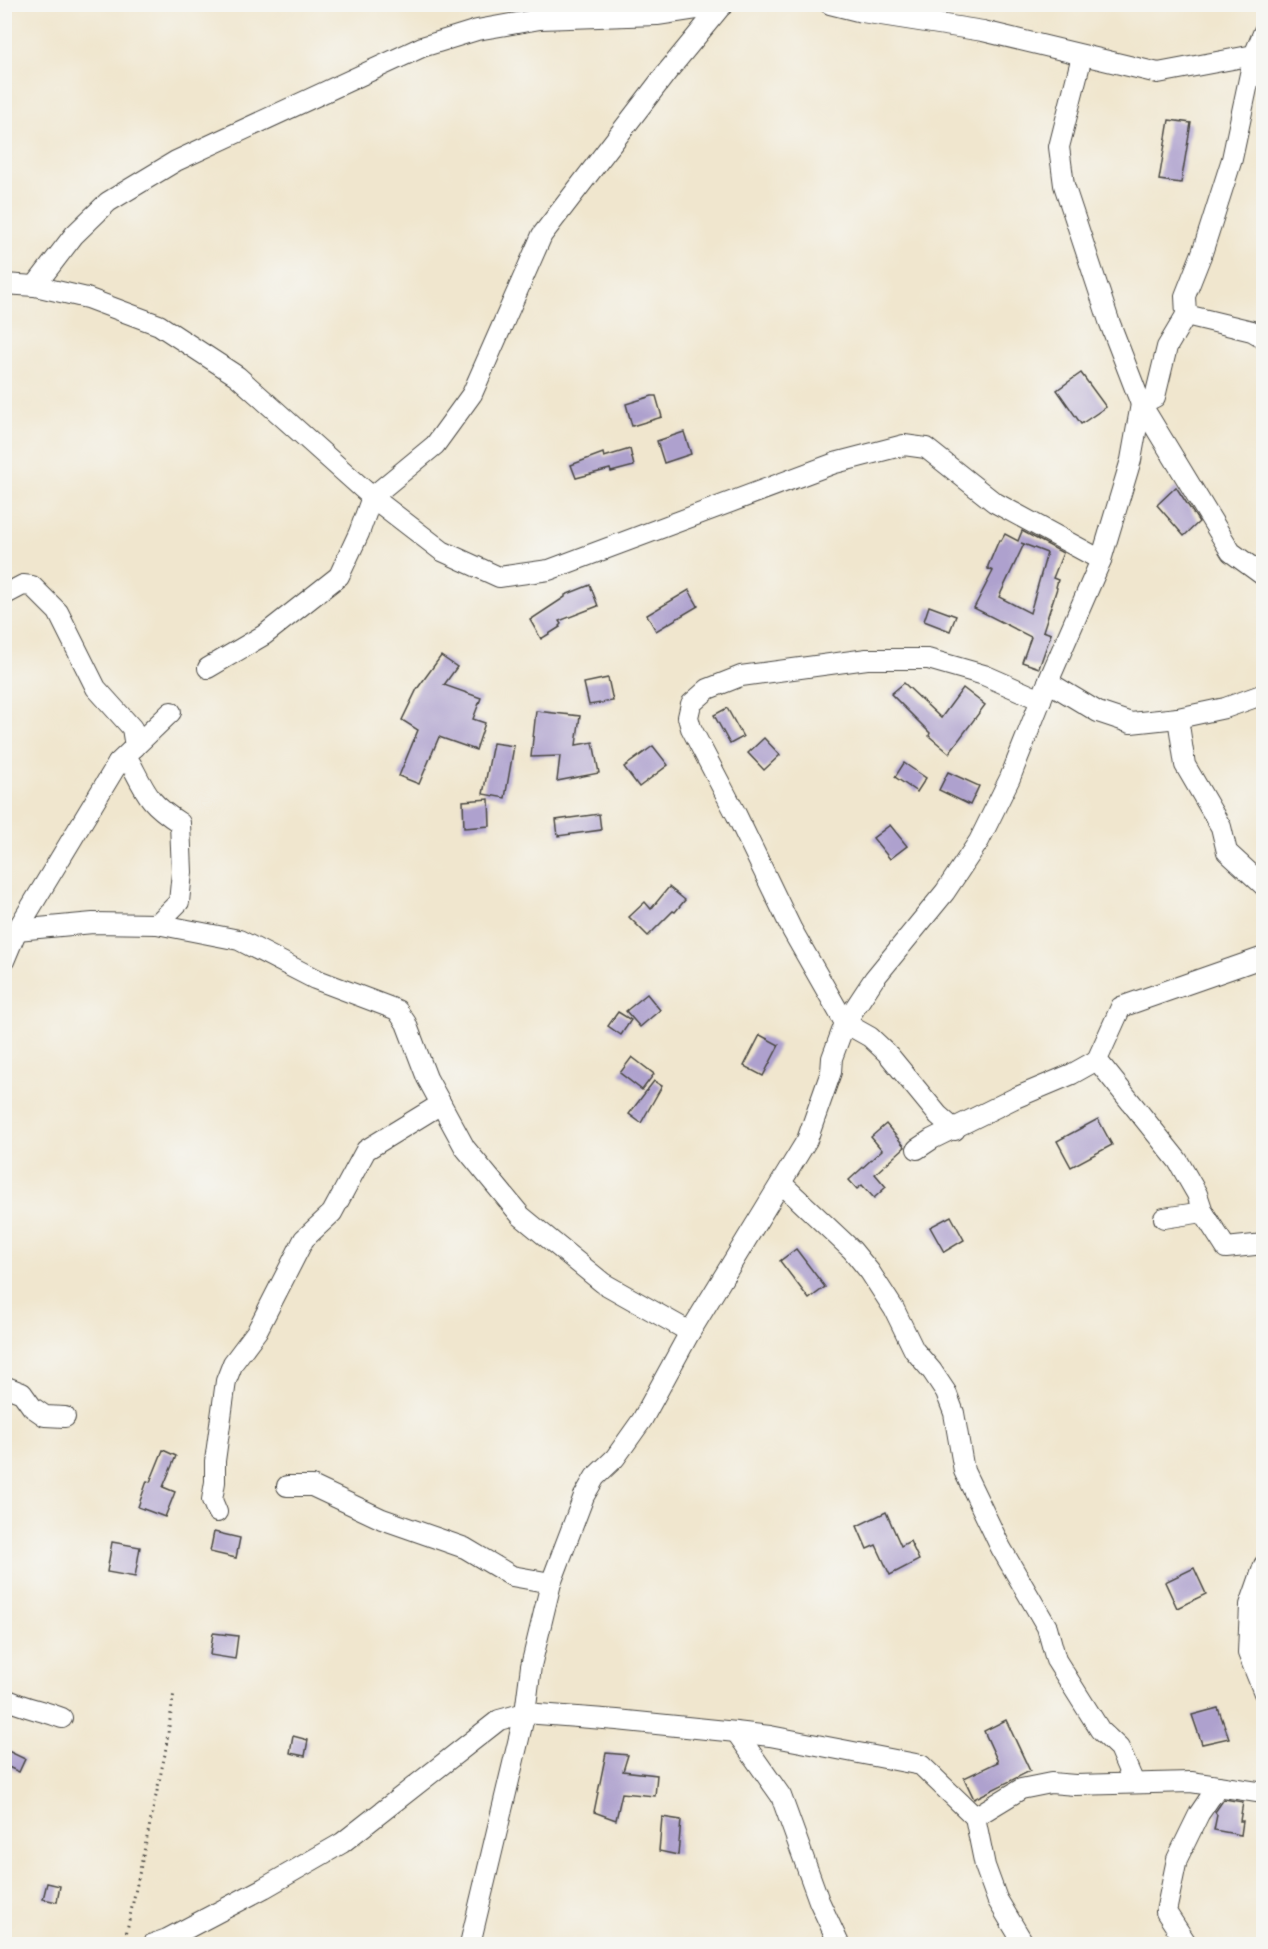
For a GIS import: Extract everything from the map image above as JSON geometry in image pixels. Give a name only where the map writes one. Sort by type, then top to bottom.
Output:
[{"type":"street","points":[[35,286],[74,235],[108,202],[176,161],[422,47],[477,30],[540,19],[657,15],[723,4],[667,72],[542,235],[472,394],[435,445],[372,497],[359,533],[339,576],[264,635],[208,668]]},
{"type":"street","points":[[830,4],[862,12],[983,31],[1158,73],[1254,55]]},
{"type":"street","points":[[1141,404],[1155,397],[1167,347],[1186,315],[1185,296],[1202,253],[1232,159],[1254,55],[1263,31]]},
{"type":"street","points":[[1082,56],[1059,147],[1064,185],[1109,321],[1141,404],[1231,552],[1263,576]]},
{"type":"street","points":[[4,284],[35,286],[87,298],[159,326],[237,376],[372,497],[442,551],[499,577],[549,570],[835,463],[904,445],[927,448],[994,502],[1101,560]]},
{"type":"street","points":[[1186,315],[1252,331],[1263,338]]},
{"type":"street","points":[[470,1944],[525,1713],[531,1666],[551,1582],[584,1496],[595,1477],[615,1458],[642,1420],[690,1332],[807,1140],[831,1072],[832,1058],[845,1023],[874,979],[945,892],[979,841],[1010,778],[1044,691],[1101,560],[1131,460],[1141,404]]},
{"type":"street","points":[[4,595],[23,585],[32,586],[58,612],[96,688],[132,728],[135,747]]},
{"type":"street","points":[[955,1130],[938,1115],[888,1054],[870,1037],[845,1023],[792,930],[736,813],[691,728],[688,717],[691,704],[708,689],[741,676],[847,662],[898,659],[928,659],[1044,691],[1131,723],[1178,718],[1224,708],[1263,694]]},
{"type":"street","points":[[4,961],[11,932],[118,763],[171,712]]},
{"type":"street","points":[[1178,718],[1185,765],[1221,827],[1227,852],[1263,886]]},
{"type":"street","points":[[118,763],[130,764],[150,801],[159,810],[180,823],[182,872],[180,902],[157,924]]},
{"type":"street","points":[[11,932],[93,923],[157,924],[239,940],[315,979],[397,1010],[406,1023],[427,1078],[465,1148],[521,1216],[603,1283],[690,1332]]},
{"type":"street","points":[[917,1149],[932,1139],[955,1130],[1015,1098],[1072,1074],[1097,1060],[1121,1006],[1263,957]]},
{"type":"street","points":[[1097,1060],[1178,1161],[1197,1194],[1203,1212],[1226,1248],[1263,1244]]},
{"type":"street","points":[[218,1512],[212,1500],[215,1461],[226,1381],[233,1363],[257,1331],[304,1239],[332,1213],[366,1150],[441,1104]]},
{"type":"street","points":[[782,1183],[852,1250],[870,1272],[894,1309],[914,1350],[946,1392],[954,1413],[964,1471],[1002,1548],[1047,1627],[1056,1660],[1100,1730],[1119,1748],[1134,1783]]},
{"type":"street","points":[[1164,1218],[1203,1212]]},
{"type":"street","points":[[4,1386],[22,1394],[32,1407],[45,1416],[65,1417]]},
{"type":"street","points":[[288,1486],[312,1486],[382,1519],[465,1548],[512,1576],[551,1582]]},
{"type":"street","points":[[1263,1565],[1250,1605],[1248,1653],[1263,1693]]},
{"type":"street","points":[[4,1698],[20,1706],[42,1710],[62,1718]]},
{"type":"street","points":[[153,1944],[167,1939],[264,1888],[342,1843],[499,1720],[525,1713],[770,1736],[921,1765],[975,1817],[985,1866],[997,1899],[1024,1944]]},
{"type":"street","points":[[736,1732],[781,1796],[819,1900],[839,1944]]},
{"type":"street","points":[[975,1817],[1021,1789],[1051,1783],[1075,1785],[1191,1782],[1263,1793]]},
{"type":"street","points":[[1187,1944],[1166,1912],[1177,1859],[1199,1814],[1218,1786]]},
{"type":"path","points":[[124,1944],[165,1754],[174,1692]]},
{"type":"building","points":[[1169,120],[1191,123],[1181,183],[1159,180]]},
{"type":"building","points":[[1081,373],[1106,407],[1081,424],[1057,390]]},
{"type":"building","points":[[656,396],[662,417],[632,426],[626,404]]},
{"type":"building","points":[[684,432],[691,454],[664,463],[657,441]]},
{"type":"building","points":[[630,449],[634,466],[611,472],[610,469],[576,478],[571,465],[603,453],[604,457]]},
{"type":"building","points":[[1176,487],[1199,522],[1184,536],[1157,505]]},
{"type":"building","points":[[1022,531],[1063,553],[1053,578],[1058,580],[1057,588],[1043,631],[1051,634],[1039,668],[1022,662],[1031,637],[974,608],[993,571],[988,569],[988,566],[999,540],[1001,541],[1005,534],[1018,541]],"holes":[[[1024,544],[1047,553],[1030,613],[999,597]]]},
{"type":"building","points":[[590,585],[598,606],[559,621],[560,627],[541,639],[530,620],[565,595]]},
{"type":"building","points":[[689,590],[698,606],[656,631],[647,615]]},
{"type":"building","points":[[929,606],[956,616],[950,631],[924,621]]},
{"type":"building","points":[[441,656],[457,667],[444,685],[481,698],[473,719],[485,723],[476,750],[439,737],[419,784],[399,776],[418,730],[402,720],[417,689]]},
{"type":"building","points":[[608,678],[613,701],[589,705],[584,683]]},
{"type":"building","points":[[904,683],[941,718],[963,688],[985,705],[949,753],[929,736],[930,733],[891,694]]},
{"type":"building","points":[[727,708],[743,737],[730,744],[714,715]]},
{"type":"building","points":[[536,711],[580,716],[576,745],[593,742],[599,773],[557,781],[560,756],[531,757]]},
{"type":"building","points":[[764,738],[780,755],[764,770],[748,753]]},
{"type":"building","points":[[493,743],[514,746],[505,798],[483,794]]},
{"type":"building","points":[[653,746],[668,765],[639,787],[624,767]]},
{"type":"building","points":[[904,763],[926,778],[917,792],[895,777]]},
{"type":"building","points":[[948,772],[979,786],[970,805],[939,790]]},
{"type":"building","points":[[489,799],[490,826],[464,828],[463,801]]},
{"type":"building","points":[[599,814],[601,830],[558,836],[556,820]]},
{"type":"building","points":[[890,825],[907,846],[890,859],[873,838]]},
{"type":"building","points":[[669,887],[685,900],[648,936],[629,917],[645,902],[651,909]]},
{"type":"building","points":[[647,994],[660,1010],[640,1027],[626,1011]]},
{"type":"building","points":[[618,1012],[631,1020],[621,1035],[608,1026]]},
{"type":"building","points":[[760,1035],[779,1045],[763,1076],[744,1066]]},
{"type":"building","points":[[632,1057],[654,1074],[642,1090],[620,1073]]},
{"type":"building","points":[[654,1081],[662,1086],[641,1123],[629,1114]]},
{"type":"building","points":[[1098,1119],[1112,1145],[1071,1167],[1057,1141]]},
{"type":"building","points":[[886,1124],[905,1147],[875,1174],[886,1187],[874,1198],[862,1185],[857,1189],[849,1180],[882,1150],[871,1137]]},
{"type":"building","points":[[951,1216],[964,1240],[944,1252],[930,1227]]},
{"type":"building","points":[[796,1249],[825,1287],[809,1299],[780,1261]]},
{"type":"building","points":[[163,1450],[176,1456],[163,1487],[175,1492],[165,1517],[138,1507],[147,1481],[150,1482]]},
{"type":"building","points":[[886,1512],[901,1546],[910,1541],[919,1560],[890,1575],[876,1545],[867,1549],[857,1526]]},
{"type":"building","points":[[214,1532],[240,1538],[236,1558],[210,1552]]},
{"type":"building","points":[[112,1542],[140,1547],[135,1577],[107,1572]]},
{"type":"building","points":[[1194,1568],[1206,1594],[1177,1608],[1165,1582]]},
{"type":"building","points":[[213,1633],[238,1636],[235,1659],[210,1655]]},
{"type":"building","points":[[1218,1708],[1229,1738],[1202,1744],[1192,1715]]},
{"type":"building","points":[[1006,1720],[1030,1771],[974,1799],[964,1778],[998,1762],[984,1731]]},
{"type":"building","points":[[293,1736],[308,1740],[305,1756],[290,1753]]},
{"type":"building","points":[[4,1749],[25,1759],[19,1772],[4,1765]]},
{"type":"building","points":[[606,1753],[628,1755],[623,1771],[657,1775],[655,1796],[622,1793],[616,1820],[594,1812]]},
{"type":"building","points":[[1224,1799],[1243,1802],[1240,1821],[1243,1821],[1241,1835],[1214,1830],[1217,1815],[1215,1812]]},
{"type":"building","points":[[662,1817],[681,1820],[678,1855],[659,1851]]},
{"type":"building","points":[[47,1883],[60,1886],[57,1902],[43,1899]]}]
